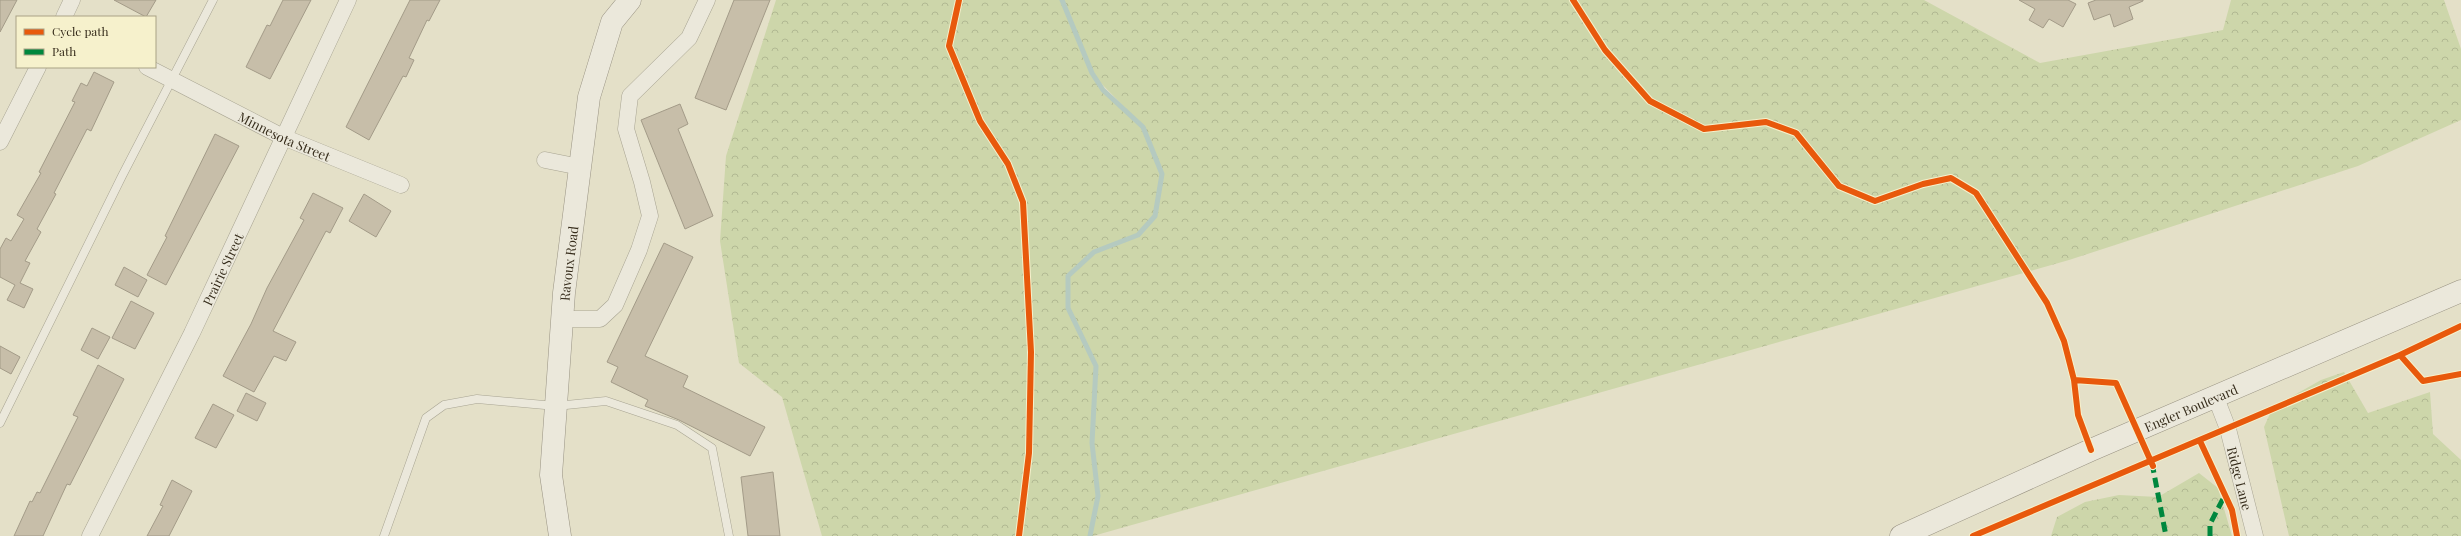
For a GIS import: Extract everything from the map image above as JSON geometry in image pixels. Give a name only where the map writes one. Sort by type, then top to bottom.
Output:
[{"type":"main road","name":"Ravoux Road","points":[[560,536],[551,475],[562,319],[589,97],[612,22],[630,0]]},
{"type":"main road","name":"Engler Boulevard","points":[[1901,536],[2091,450],[2216,398],[2461,291]]},
{"type":"street","points":[[64,16],[72,0]]},
{"type":"street","name":"Prairie Street","points":[[90,536],[192,333],[348,0]]},
{"type":"street","points":[[562,319],[600,319],[615,305],[639,250],[650,216],[642,182],[626,129],[630,96],[689,38],[707,0]]},
{"type":"street","points":[[0,142],[37,68]]},
{"type":"street","name":"Minnesota Street","points":[[149,68],[283,137],[401,185]]},
{"type":"street","points":[[545,160],[580,167]]},
{"type":"street","name":"Ridge Lane","points":[[2216,398],[2228,429],[2255,536]]},
{"type":"lane","points":[[0,423],[122,176],[173,80],[213,0]]},
{"type":"lane","points":[[384,536],[426,418],[444,405],[477,399],[556,406],[606,401],[677,425],[712,448],[729,536]]},
{"type":"green space","points":[[776,0],[1924,0],[2040,63],[2223,30],[2231,0],[2444,0],[2461,49],[2461,120],[2358,166],[2069,260],[1093,536],[822,536],[782,397],[739,363],[720,241],[726,156]],"holes":[[[1094,76],[1136,119],[1103,90]]]},
{"type":"green space","points":[[2344,372],[2368,413],[2430,392],[2433,434],[2461,460],[2461,536],[2289,536],[2264,427],[2273,407],[2321,380]]},
{"type":"green space","points":[[2199,473],[2218,488],[2232,536],[2051,536],[2057,517],[2085,502],[2119,495],[2158,497]]},
{"type":"building","points":[[0,0],[17,0],[0,32]]},
{"type":"building","points":[[114,0],[156,0],[147,16]]},
{"type":"building","points":[[283,0],[311,0],[270,79],[246,67],[267,25],[270,26]]},
{"type":"building","points":[[410,0],[440,0],[429,21],[427,20],[409,58],[414,60],[406,77],[403,76],[369,140],[346,127]]},
{"type":"building","points":[[734,0],[770,0],[726,110],[695,98]]},
{"type":"building","points":[[2019,0],[2068,0],[2076,4],[2063,27],[2049,19],[2043,28],[2029,20],[2035,9]]},
{"type":"building","points":[[2096,0],[2143,1],[2129,7],[2133,19],[2114,27],[2110,14],[2094,20],[2088,3]]},
{"type":"building","points":[[94,72],[114,82],[91,131],[87,129],[54,193],[56,194],[37,229],[41,232],[25,261],[30,263],[20,283],[33,289],[24,308],[7,300],[15,285],[0,277],[0,249],[6,238],[11,241],[24,219],[17,215],[41,173],[39,172],[75,102],[72,101],[81,83],[87,86]]},
{"type":"building","points":[[680,104],[688,124],[678,129],[713,216],[685,229],[641,120]]},
{"type":"building","points":[[215,134],[239,146],[166,285],[147,275],[167,237],[165,236]]},
{"type":"building","points":[[313,193],[343,208],[330,233],[326,231],[273,331],[296,342],[286,361],[274,356],[254,392],[223,376],[251,324],[267,288],[304,220],[300,218]]},
{"type":"building","points":[[364,194],[391,211],[376,237],[349,221]]},
{"type":"building","points":[[664,243],[693,257],[645,356],[688,376],[683,387],[765,427],[750,456],[679,420],[645,406],[648,400],[611,382],[618,367],[607,362]]},
{"type":"building","points":[[124,267],[147,280],[138,297],[115,285]]},
{"type":"building","points":[[131,301],[154,313],[135,349],[112,338]]},
{"type":"building","points":[[92,328],[110,337],[98,359],[81,350]]},
{"type":"building","points":[[0,346],[20,357],[11,374],[0,368]]},
{"type":"building","points":[[98,365],[124,379],[70,485],[67,484],[43,536],[14,536],[30,501],[32,502],[37,492],[40,493],[78,417],[73,415]]},
{"type":"building","points":[[246,393],[266,403],[257,421],[237,411]]},
{"type":"building","points":[[213,404],[234,415],[216,448],[195,438]]},
{"type":"building","points":[[773,472],[780,536],[748,536],[741,477]]},
{"type":"building","points":[[172,480],[192,491],[169,536],[147,536],[163,506],[160,505]]},
{"type":"waterway","points":[[1062,0],[1092,73],[1103,90],[1143,127],[1162,174],[1155,216],[1138,235],[1094,252],[1068,276],[1068,308],[1096,366],[1092,443],[1098,496],[1090,536]]},
{"type":"marked path","points":[[2152,463],[2166,536]]},
{"type":"marked path","points":[[2210,536],[2210,524],[2225,495]]},
{"type":"cycle path","points":[[959,0],[949,46],[980,121],[1008,164],[1023,202],[1031,352],[1029,453],[1019,536]]},
{"type":"cycle path","points":[[1573,0],[1605,50],[1650,101],[1704,129],[1766,122],[1796,133],[1839,186],[1875,201],[1923,184],[1951,178],[1976,193],[2047,303],[2064,341],[2074,380],[2078,415],[2091,450]]},
{"type":"cycle path","points":[[2400,355],[2461,326]]},
{"type":"cycle path","points":[[1973,536],[2400,355],[2423,381],[2461,374]]},
{"type":"cycle path","points":[[2074,380],[2116,383],[2153,466]]},
{"type":"cycle path","points":[[2200,441],[2232,510],[2237,536]]}]
